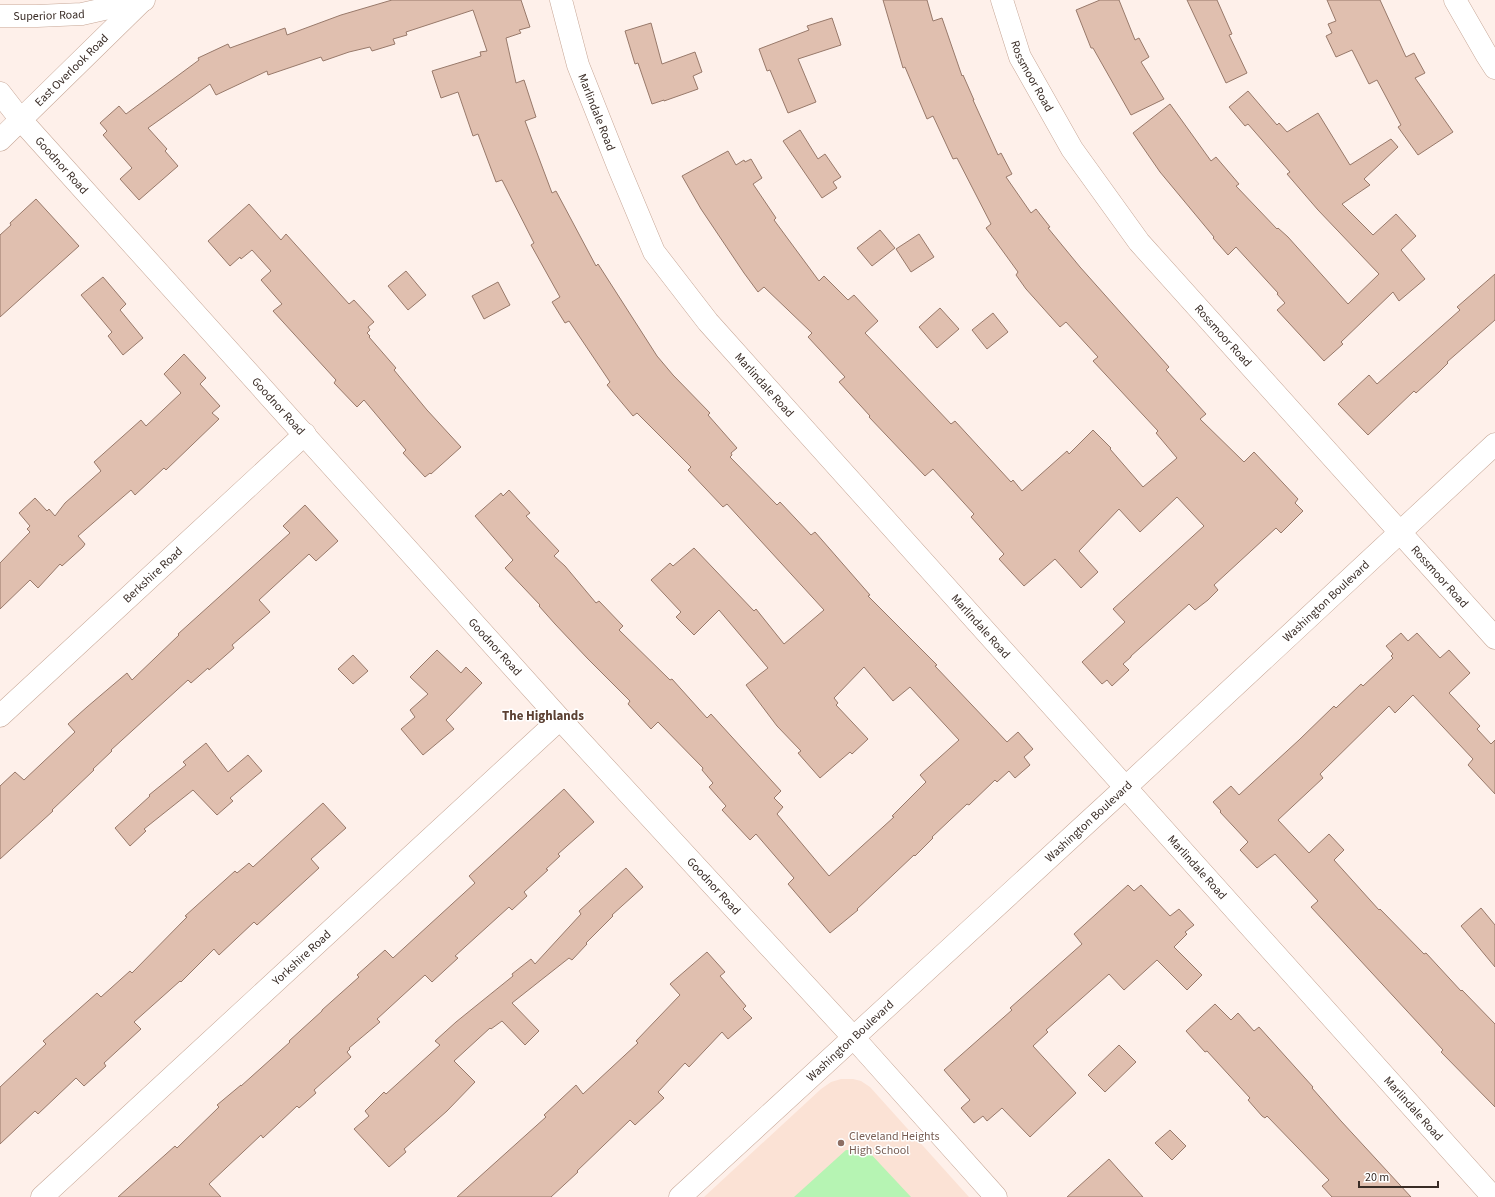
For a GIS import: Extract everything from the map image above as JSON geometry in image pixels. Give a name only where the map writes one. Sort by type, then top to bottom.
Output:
[{"type":"street","name":"Superior Road","points":[[0,16],[82,14],[143,0]]},
{"type":"street","name":"East Overlook Road","points":[[0,140],[143,0]]},
{"type":"street","name":"Marlindale Road","points":[[560,0],[578,65],[654,252],[708,322],[1493,1197]]},
{"type":"street","name":"Rossmoor Road","points":[[1002,0],[1020,57],[1027,70],[1072,149],[1138,242],[1495,638]]},
{"type":"street","points":[[1455,0],[1495,68]]},
{"type":"street","name":"Goodnor Road","points":[[0,93],[21,120],[560,718],[996,1197]]},
{"type":"street","name":"Berkshire Road","points":[[0,716],[305,434]]},
{"type":"street","name":"Washington Boulevard","points":[[680,1197],[1126,788],[1495,444]]},
{"type":"street","name":"Yorkshire Road","points":[[42,1197],[560,718]]},
{"type":"shaded area","name":"Cleveland Heights High School","points":[[841,1079],[861,1081],[870,1087],[969,1197],[704,1197],[821,1089],[831,1082]]},
{"type":"green space","points":[[846,1150],[868,1151],[911,1197],[794,1197]]},
{"type":"building","points":[[392,0],[521,0],[530,27],[519,30],[521,33],[506,38],[516,83],[524,80],[536,117],[525,121],[552,193],[556,191],[596,266],[598,264],[657,356],[673,375],[710,413],[708,415],[737,448],[731,453],[732,455],[730,457],[777,505],[780,502],[811,535],[815,532],[870,595],[868,596],[937,665],[935,666],[1007,742],[1018,732],[1033,749],[1024,757],[1030,765],[1015,778],[1009,771],[997,782],[995,780],[932,837],[933,838],[915,856],[914,855],[857,909],[858,910],[830,933],[788,884],[794,878],[756,834],[750,840],[722,810],[726,806],[709,787],[713,783],[702,770],[703,768],[658,722],[651,729],[628,704],[630,701],[555,624],[539,606],[540,605],[505,568],[513,560],[475,516],[501,493],[503,496],[509,490],[530,513],[526,516],[559,551],[554,556],[565,566],[596,603],[599,601],[623,626],[619,630],[670,680],[672,679],[707,718],[711,714],[781,791],[774,798],[783,807],[777,814],[829,876],[894,817],[892,816],[926,782],[920,775],[959,740],[910,687],[893,701],[864,667],[834,698],[838,703],[836,705],[868,739],[852,754],[850,752],[820,778],[798,753],[801,751],[777,726],[746,685],[768,668],[719,610],[694,635],[676,617],[681,612],[651,580],[670,563],[673,566],[694,548],[754,611],[756,609],[784,644],[824,610],[727,504],[723,507],[688,470],[691,467],[637,413],[633,416],[607,385],[610,382],[569,321],[565,323],[552,302],[560,297],[531,245],[534,243],[502,180],[496,182],[478,134],[473,136],[458,92],[441,98],[432,71],[481,56],[480,52],[487,51],[473,10],[406,32],[407,35],[393,39],[395,44],[372,51],[370,47],[349,52],[323,61],[321,57],[268,75],[267,71],[216,95],[210,84],[148,128],[167,149],[165,151],[178,166],[139,200],[120,179],[132,168],[103,135],[107,131],[100,123],[119,106],[126,114],[199,60],[198,58],[228,44],[230,48],[285,28],[287,35],[341,15]]},
{"type":"building","points":[[883,0],[927,0],[933,21],[942,18],[962,76],[963,75],[998,155],[1001,153],[1012,174],[1006,177],[1031,213],[1036,209],[1050,227],[1048,228],[1080,267],[1169,367],[1166,370],[1206,414],[1200,419],[1244,462],[1254,452],[1298,499],[1295,503],[1303,511],[1281,533],[1276,528],[1214,585],[1218,590],[1208,600],[1195,610],[1189,604],[1131,656],[1123,664],[1129,670],[1112,686],[1107,680],[1102,684],[1082,662],[1125,622],[1113,609],[1204,526],[1177,497],[1140,532],[1119,509],[1079,551],[1098,572],[1081,588],[1055,559],[1024,586],[999,559],[1004,554],[971,517],[974,514],[933,469],[925,476],[869,417],[870,416],[839,382],[845,377],[808,337],[812,333],[764,287],[758,292],[701,209],[682,176],[728,151],[736,165],[744,160],[745,162],[751,159],[762,178],[753,184],[776,218],[774,220],[819,281],[824,276],[848,300],[854,295],[878,321],[865,333],[951,424],[955,421],[1011,482],[1013,480],[1022,491],[1067,451],[1069,454],[1093,430],[1111,448],[1110,449],[1143,487],[1177,458],[1156,433],[1158,431],[1093,361],[1098,357],[1066,322],[1060,327],[1026,289],[1016,275],[1018,272],[986,228],[991,224],[957,158],[953,159],[933,116],[927,119],[905,67],[903,68]]},
{"type":"building","points":[[1100,0],[1119,0],[1135,40],[1139,38],[1149,57],[1141,62],[1164,99],[1131,115],[1093,48],[1091,48],[1076,10]]},
{"type":"building","points":[[1187,0],[1217,0],[1232,34],[1229,35],[1247,73],[1226,83]]},
{"type":"building","points":[[1327,0],[1380,0],[1406,57],[1414,53],[1425,73],[1415,78],[1453,132],[1418,155],[1398,127],[1401,125],[1377,80],[1369,84],[1352,50],[1336,57],[1326,36],[1332,33],[1328,24],[1336,21]]},
{"type":"building","points":[[832,18],[841,45],[798,59],[816,102],[788,113],[770,70],[767,71],[759,49],[809,30],[807,26]]},
{"type":"building","points":[[651,23],[662,64],[695,52],[702,72],[693,76],[698,89],[652,104],[638,63],[635,64],[625,31]]},
{"type":"building","points":[[1248,91],[1277,125],[1279,123],[1287,132],[1318,113],[1350,165],[1391,139],[1398,147],[1364,179],[1370,185],[1342,204],[1373,235],[1396,214],[1416,236],[1401,250],[1425,279],[1399,301],[1393,292],[1341,342],[1343,344],[1324,361],[1277,310],[1285,303],[1277,294],[1278,293],[1236,247],[1228,255],[1160,172],[1133,133],[1170,104],[1211,161],[1216,157],[1239,184],[1236,186],[1277,229],[1278,228],[1288,237],[1348,304],[1379,274],[1318,210],[1287,174],[1290,172],[1248,124],[1245,126],[1229,107]]},
{"type":"building","points":[[800,130],[818,159],[825,154],[841,177],[833,182],[837,188],[822,198],[783,141]]},
{"type":"building","points":[[36,199],[79,246],[0,317],[0,235],[11,225],[10,223]]},
{"type":"building","points":[[249,204],[281,240],[286,234],[349,304],[354,300],[374,322],[368,327],[370,330],[367,333],[370,336],[369,337],[396,368],[394,370],[427,410],[461,447],[431,474],[430,473],[425,477],[403,453],[406,450],[364,400],[357,407],[334,383],[336,380],[273,311],[282,304],[261,280],[271,271],[252,250],[241,259],[240,257],[230,266],[208,241]]},
{"type":"building","points":[[880,230],[895,248],[872,266],[857,248]]},
{"type":"building","points":[[919,234],[934,257],[911,272],[896,249]]},
{"type":"building","points":[[406,271],[426,295],[408,310],[388,286]]},
{"type":"building","points":[[1495,274],[1495,320],[1447,362],[1448,363],[1416,393],[1414,391],[1368,435],[1338,404],[1369,375],[1377,384],[1460,310],[1457,307]]},
{"type":"building","points":[[103,277],[126,304],[120,310],[143,338],[123,355],[108,336],[112,332],[81,295]]},
{"type":"building","points":[[498,282],[510,305],[484,319],[472,296]]},
{"type":"building","points":[[940,308],[959,329],[937,348],[919,327]]},
{"type":"building","points":[[993,313],[1008,332],[987,349],[972,330]]},
{"type":"building","points":[[184,354],[206,378],[200,384],[220,406],[212,413],[219,419],[166,470],[164,468],[135,495],[131,490],[78,536],[85,544],[83,547],[62,566],[60,564],[38,588],[30,580],[0,609],[0,563],[30,532],[27,529],[30,526],[19,513],[35,498],[47,511],[49,509],[55,516],[65,503],[101,471],[94,462],[141,420],[146,426],[181,393],[164,374]]},
{"type":"building","points":[[305,505],[338,541],[316,561],[309,554],[259,600],[270,612],[232,645],[234,648],[209,670],[208,668],[191,683],[188,680],[111,750],[112,751],[93,769],[94,770],[52,810],[53,811],[0,859],[0,786],[15,772],[24,780],[75,732],[68,724],[127,673],[132,680],[179,635],[178,634],[290,533],[283,526]]},
{"type":"building","points":[[1401,633],[1408,641],[1417,633],[1440,658],[1449,650],[1470,673],[1449,693],[1480,726],[1477,729],[1491,744],[1495,740],[1495,794],[1468,765],[1473,759],[1413,695],[1395,713],[1389,706],[1320,774],[1323,778],[1278,820],[1309,853],[1329,834],[1344,850],[1334,860],[1379,910],[1380,909],[1424,954],[1426,953],[1461,991],[1462,990],[1495,1024],[1495,1107],[1441,1052],[1443,1050],[1311,907],[1318,901],[1275,854],[1257,868],[1240,850],[1248,842],[1220,812],[1221,811],[1213,802],[1231,786],[1239,795],[1334,706],[1336,708],[1361,684],[1363,686],[1393,658],[1391,656],[1393,654],[1386,646]]},
{"type":"building","points":[[437,650],[461,673],[466,667],[482,683],[446,720],[454,729],[423,755],[401,729],[415,717],[410,710],[428,694],[410,677]]},
{"type":"building","points":[[353,655],[368,671],[353,684],[338,669]]},
{"type":"building","points":[[206,743],[228,772],[248,755],[262,771],[230,798],[233,801],[217,815],[193,790],[144,829],[146,831],[130,846],[115,828],[150,796],[149,795],[186,765],[183,762]]},
{"type":"building","points":[[564,789],[594,822],[558,854],[560,856],[546,869],[548,870],[524,892],[527,896],[512,910],[509,907],[455,956],[458,958],[432,982],[425,975],[377,1019],[380,1022],[349,1048],[350,1049],[347,1052],[351,1057],[314,1090],[316,1093],[299,1108],[297,1106],[263,1138],[261,1135],[209,1184],[221,1197],[118,1197],[175,1146],[177,1148],[219,1107],[217,1105],[241,1086],[290,1042],[289,1041],[359,977],[357,975],[385,950],[393,958],[475,883],[469,876]]},
{"type":"building","points":[[323,803],[346,828],[311,859],[319,868],[257,925],[254,922],[219,955],[214,949],[181,982],[180,981],[134,1022],[141,1029],[104,1063],[106,1066],[84,1086],[76,1078],[38,1114],[35,1111],[0,1144],[0,1087],[46,1044],[43,1041],[97,993],[101,997],[130,971],[132,973],[187,917],[185,916],[235,871],[237,873],[249,863],[253,867]]},
{"type":"building","points":[[626,868],[643,887],[612,915],[613,916],[586,943],[587,944],[572,960],[569,958],[512,1003],[539,1031],[525,1045],[502,1021],[491,1029],[490,1028],[454,1061],[475,1082],[447,1111],[404,1149],[406,1152],[389,1167],[354,1129],[369,1116],[365,1111],[384,1092],[386,1094],[440,1045],[435,1041],[456,1022],[513,976],[512,974],[531,959],[535,964],[581,914],[579,911]]},
{"type":"building","points":[[1128,885],[1134,891],[1141,885],[1170,916],[1179,909],[1194,925],[1185,932],[1187,934],[1174,947],[1202,975],[1187,990],[1157,960],[1124,990],[1109,974],[1046,1030],[1048,1032],[1033,1046],[1076,1093],[1030,1137],[1002,1108],[987,1121],[983,1116],[974,1123],[961,1108],[970,1100],[944,1070],[1012,1010],[1010,1008],[1082,944],[1074,934]]},
{"type":"building","points":[[1481,908],[1495,925],[1495,967],[1461,926]]},
{"type":"building","points":[[707,952],[725,972],[720,976],[746,1006],[743,1009],[752,1018],[728,1039],[722,1032],[689,1067],[685,1063],[658,1092],[664,1098],[635,1125],[630,1120],[551,1197],[457,1197],[546,1117],[544,1115],[576,1085],[583,1094],[638,1043],[636,1041],[680,995],[670,984]]},
{"type":"building","points":[[1215,1004],[1231,1020],[1238,1013],[1254,1031],[1259,1027],[1313,1087],[1312,1088],[1341,1121],[1411,1197],[1332,1197],[1322,1186],[1329,1180],[1267,1116],[1265,1118],[1262,1116],[1248,1100],[1250,1098],[1207,1051],[1205,1052],[1186,1031]]},
{"type":"building","points":[[1119,1045],[1136,1062],[1105,1092],[1088,1075]]},
{"type":"building","points":[[1170,1130],[1186,1146],[1172,1160],[1155,1143]]},
{"type":"building","points":[[1109,1159],[1143,1197],[1067,1197]]},
{"type":"place","name":"Cleveland Heights High School","points":[[841,1143]]},
{"type":"district","name":"The Highlands","points":[[543,715]]}]
